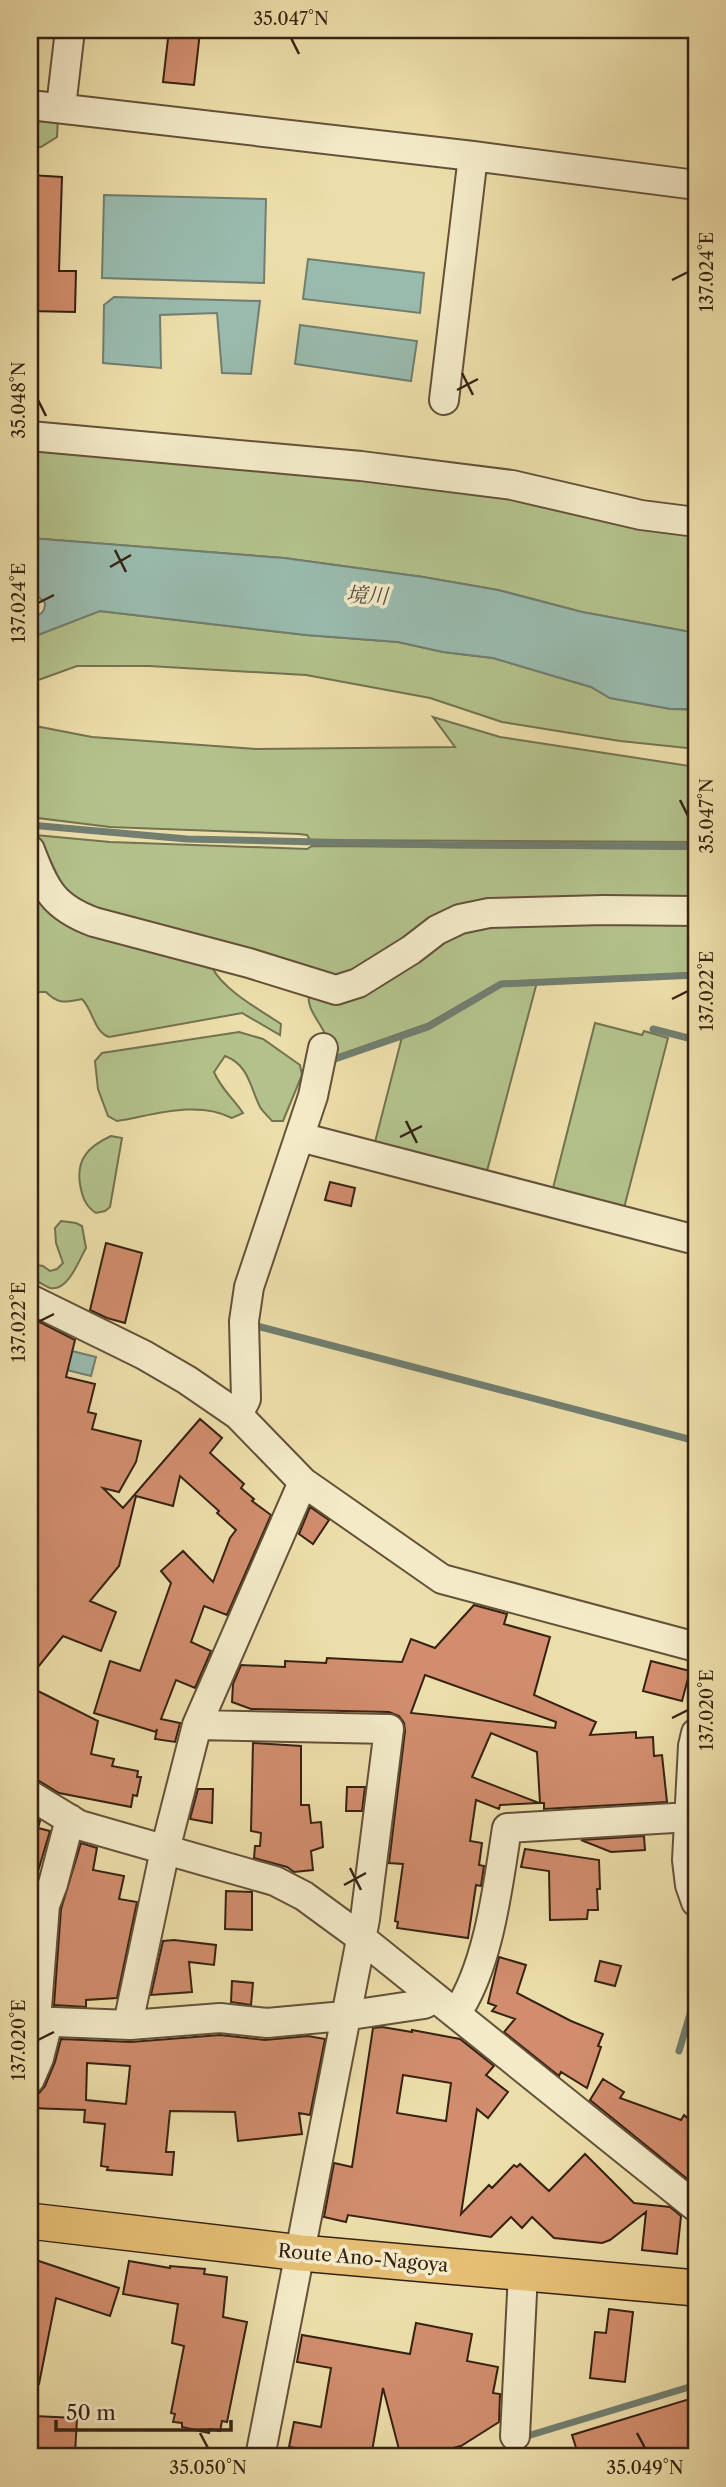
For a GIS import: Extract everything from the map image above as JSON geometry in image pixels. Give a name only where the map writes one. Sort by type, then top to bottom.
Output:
[{"type":"main road","name":"Route Ano-Nagoya","points":[[30,2221],[302,2253],[696,2288]]},
{"type":"street","points":[[61,107],[70,30]]},
{"type":"street","points":[[30,105],[473,156],[696,185]]},
{"type":"street","points":[[444,400],[473,156]]},
{"type":"street","points":[[30,436],[361,466],[512,485],[641,515],[696,522]]},
{"type":"street","points":[[33,858],[47,890],[71,914],[250,963],[336,990],[358,983],[438,930],[460,919],[489,913],[696,911]]},
{"type":"street","points":[[237,1415],[246,1399],[244,1321],[249,1287],[300,1138],[313,1096],[323,1048]]},
{"type":"street","points":[[300,1138],[696,1240]]},
{"type":"street","points":[[30,1299],[144,1355],[187,1380],[237,1415],[303,1482],[442,1579],[696,1647]]},
{"type":"street","points":[[130,2025],[138,1972],[165,1850],[197,1725],[303,1482]]},
{"type":"street","points":[[197,1725],[388,1729],[365,1919],[302,2253],[260,2457]]},
{"type":"street","points":[[696,1733],[687,1860],[690,1885],[696,1902]]},
{"type":"street","points":[[30,1795],[79,1825],[275,1881],[304,1896],[360,1937],[696,2207]]},
{"type":"street","points":[[38,2022],[130,2025],[220,2018],[267,2023],[345,2016],[425,2004],[446,2006],[468,1996],[494,1912],[508,1828],[690,1818]]},
{"type":"street","points":[[30,2079],[38,2058],[45,1905],[70,1819]]},
{"type":"street","points":[[515,2436],[523,2273]]},
{"type":"green space","points":[[30,118],[58,118],[57,137],[41,147],[30,147]]},
{"type":"green space","points":[[30,444],[506,493],[696,531],[696,633],[582,612],[498,590],[423,577],[284,558],[30,538]]},
{"type":"green space","points":[[99,611],[306,635],[398,642],[443,652],[493,658],[591,687],[610,698],[671,709],[696,710],[696,749],[620,741],[502,722],[430,698],[306,675],[149,666],[77,666],[30,683],[30,638]]},
{"type":"green space","points":[[433,717],[500,737],[696,767],[696,842],[310,840],[307,835],[299,834],[110,827],[30,817],[30,725],[92,737],[257,749],[455,747]]},
{"type":"green space","points":[[35,835],[110,842],[307,849],[312,846],[696,849],[696,903],[494,904],[345,981],[78,910],[44,861]]},
{"type":"green space","points":[[43,899],[62,923],[213,969],[234,992],[281,1024],[280,1035],[242,1013],[109,1037],[97,1026],[82,999],[62,1002],[46,992],[30,992],[30,902]]},
{"type":"green space","points":[[696,917],[696,973],[500,982],[427,1024],[333,1057],[309,1003],[309,991],[462,923]]},
{"type":"green space","points":[[537,982],[487,1171],[375,1142],[402,1037],[428,1028],[501,985]]},
{"type":"green space","points":[[595,1023],[642,1035],[644,1031],[668,1038],[624,1208],[553,1188]]},
{"type":"green space","points":[[239,1032],[263,1039],[300,1065],[302,1075],[283,1121],[272,1121],[260,1107],[244,1071],[225,1056],[214,1072],[243,1113],[232,1118],[219,1113],[190,1109],[117,1121],[108,1116],[98,1089],[95,1061],[102,1053]]},
{"type":"green space","points":[[111,1136],[122,1138],[110,1207],[96,1213],[83,1197],[80,1167],[90,1149]]},
{"type":"green space","points":[[61,1221],[82,1226],[86,1248],[67,1280],[56,1288],[50,1288],[30,1277],[30,1264],[43,1266],[50,1271],[63,1263],[56,1243],[55,1228]]},
{"type":"water","points":[[104,195],[266,199],[264,283],[102,278]]},
{"type":"water","points":[[308,259],[424,273],[420,313],[303,299]]},
{"type":"water","points":[[114,297],[260,301],[251,374],[222,373],[217,313],[160,315],[161,368],[103,363],[104,305]]},
{"type":"water","points":[[300,325],[417,341],[411,381],[295,364]]},
{"type":"water","name":"境川","points":[[30,538],[284,558],[423,577],[498,590],[582,612],[696,633],[696,709],[671,709],[610,698],[591,687],[493,658],[443,652],[398,642],[306,635],[100,611],[30,638],[30,618],[43,612],[45,603],[30,594]]},
{"type":"water","points":[[44,1344],[96,1357],[91,1376],[39,1363]]},
{"type":"building","points":[[169,30],[200,32],[194,85],[163,82]]},
{"type":"building","points":[[30,175],[62,177],[59,271],[76,271],[75,312],[30,311]]},
{"type":"building","points":[[330,1182],[355,1188],[351,1206],[325,1200]]},
{"type":"building","points":[[106,1243],[142,1253],[125,1323],[90,1310]]},
{"type":"building","points":[[30,1317],[75,1340],[66,1377],[95,1384],[88,1412],[96,1414],[92,1429],[141,1441],[136,1462],[119,1492],[103,1488],[123,1508],[200,1419],[222,1438],[210,1453],[244,1484],[241,1488],[254,1499],[252,1501],[271,1515],[227,1615],[204,1606],[191,1642],[211,1651],[195,1688],[176,1680],[161,1719],[180,1723],[175,1742],[155,1739],[157,1729],[156,1732],[94,1713],[110,1661],[140,1671],[171,1583],[161,1571],[183,1551],[213,1582],[230,1538],[236,1530],[180,1476],[173,1506],[136,1496],[119,1566],[90,1601],[116,1612],[101,1651],[63,1636],[30,1677]]},
{"type":"building","points":[[310,1507],[329,1520],[313,1544],[299,1534]]},
{"type":"building","points":[[474,1605],[507,1614],[504,1624],[550,1637],[534,1695],[596,1722],[590,1735],[636,1732],[636,1738],[653,1737],[654,1756],[662,1755],[667,1802],[544,1809],[544,1803],[540,1803],[537,1752],[491,1733],[472,1777],[539,1803],[500,1805],[499,1809],[476,1800],[470,1841],[482,1843],[479,1865],[484,1866],[481,1886],[476,1885],[468,1938],[397,1928],[398,1922],[395,1921],[403,1864],[389,1863],[405,1731],[399,1716],[389,1712],[251,1709],[232,1702],[233,1684],[241,1665],[285,1667],[285,1661],[326,1663],[327,1658],[402,1662],[411,1639],[435,1648]],"holes":[[[425,1675],[556,1722],[555,1728],[411,1713]]]},
{"type":"building","points":[[651,1661],[690,1671],[682,1701],[643,1691]]},
{"type":"building","points":[[30,1687],[98,1721],[91,1754],[114,1759],[112,1766],[138,1771],[137,1777],[141,1777],[137,1796],[133,1795],[131,1807],[59,1793],[30,1778]]},
{"type":"building","points":[[253,1743],[301,1746],[301,1805],[309,1805],[311,1823],[321,1822],[323,1847],[311,1851],[313,1870],[294,1872],[287,1867],[254,1858],[255,1846],[260,1846],[261,1833],[251,1831]]},
{"type":"building","points":[[347,1787],[365,1787],[362,1811],[346,1811]]},
{"type":"building","points":[[198,1789],[213,1789],[212,1823],[190,1819]]},
{"type":"building","points":[[30,1814],[40,1821],[38,1828],[50,1831],[30,1898]]},
{"type":"building","points":[[644,1836],[645,1850],[611,1852],[581,1840]]},
{"type":"building","points":[[81,1843],[97,1848],[93,1870],[124,1876],[119,1899],[137,1902],[117,1998],[86,2000],[86,2007],[54,2005],[61,1909]]},
{"type":"building","points":[[525,1849],[599,1860],[598,1910],[588,1910],[587,1919],[550,1920],[549,1871],[521,1867]]},
{"type":"building","points":[[226,1891],[252,1892],[252,1930],[225,1929]]},
{"type":"building","points":[[163,1941],[216,1945],[214,1965],[189,1962],[192,1992],[151,1995]]},
{"type":"building","points":[[499,1957],[526,1965],[517,1993],[603,2034],[587,2088],[561,2072],[559,2076],[504,2032],[515,2019],[492,2011],[496,2006],[488,2003]]},
{"type":"building","points":[[600,1961],[621,1966],[615,1986],[595,1981]]},
{"type":"building","points":[[232,1981],[253,1983],[251,2005],[231,2002]]},
{"type":"building","points":[[373,2028],[412,2030],[460,2039],[494,2066],[486,2075],[508,2092],[488,2118],[477,2109],[461,2214],[489,2185],[492,2188],[514,2165],[517,2167],[520,2164],[549,2191],[585,2154],[634,2203],[670,2207],[681,2216],[677,2254],[642,2250],[646,2212],[610,2240],[602,2243],[554,2238],[532,2217],[522,2228],[511,2217],[491,2237],[348,2215],[346,2222],[324,2217],[334,2163],[352,2167]],"holes":[[[403,2075],[451,2083],[446,2121],[397,2113]]]},
{"type":"building","points":[[220,2035],[265,2040],[308,2036],[325,2039],[310,2115],[299,2113],[302,2134],[238,2141],[235,2112],[170,2111],[166,2152],[174,2152],[172,2175],[107,2170],[108,2167],[101,2166],[105,2124],[84,2122],[85,2110],[30,2108],[30,2095],[39,2093],[45,2086],[61,2039],[131,2042]],"holes":[[[87,2063],[130,2066],[126,2104],[86,2100]]]},
{"type":"building","points":[[603,2079],[624,2092],[620,2098],[681,2120],[684,2115],[696,2125],[696,2186],[590,2100]]},
{"type":"building","points":[[30,2258],[119,2288],[110,2316],[56,2298],[39,2384],[30,2384]]},
{"type":"building","points":[[129,2261],[170,2268],[205,2269],[204,2274],[227,2277],[223,2317],[247,2322],[227,2422],[222,2421],[220,2431],[210,2429],[209,2433],[182,2427],[182,2423],[173,2422],[175,2414],[171,2413],[184,2346],[172,2343],[178,2304],[123,2294]]},
{"type":"building","points":[[609,2309],[633,2312],[625,2382],[590,2378],[595,2332],[606,2333]]},
{"type":"building","points":[[416,2323],[472,2334],[467,2361],[498,2367],[493,2393],[500,2394],[499,2422],[461,2446],[415,2457],[401,2457],[383,2388],[371,2457],[321,2457],[322,2452],[289,2447],[294,2422],[321,2427],[331,2368],[297,2362],[302,2335],[410,2354]]},
{"type":"building","points":[[696,2397],[696,2457],[579,2457],[572,2435]]},
{"type":"building","points":[[33,2416],[77,2418],[75,2454],[31,2452]]},
{"type":"waterway","points":[[30,825],[187,839],[446,845],[696,846]]},
{"type":"waterway","points":[[335,1059],[428,1027],[501,984],[696,975]]},
{"type":"waterway","points":[[653,1029],[696,1040]]},
{"type":"waterway","points":[[257,1326],[696,1441]]},
{"type":"waterway","points":[[679,2051],[696,1994]]},
{"type":"waterway","points":[[524,2437],[696,2385]]},
{"type":"waterway","points":[[456,2457],[471,2453]]}]
